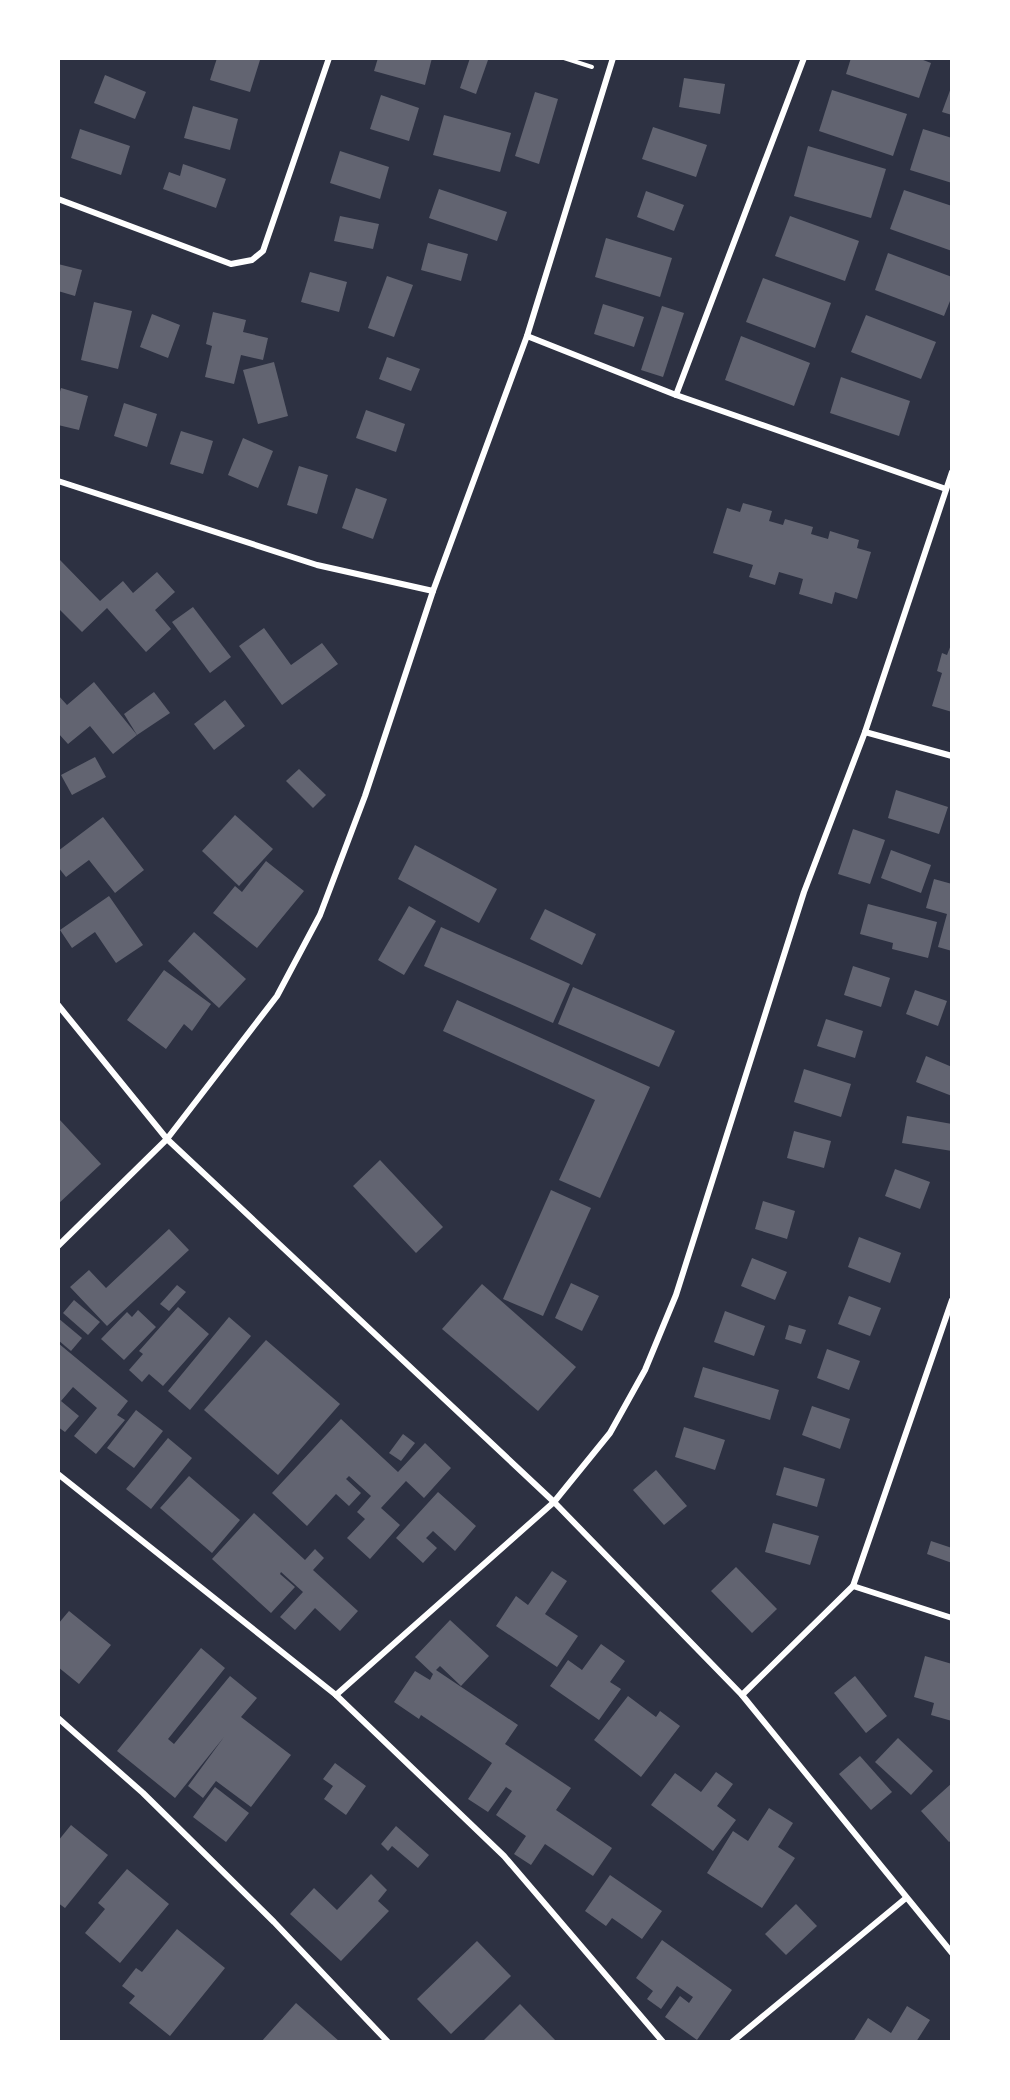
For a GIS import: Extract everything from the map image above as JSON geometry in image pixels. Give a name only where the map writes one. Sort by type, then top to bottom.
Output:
[{"type":"street","points":[[58,199],[231,264],[252,260],[263,251],[329,58]]},
{"type":"street","points":[[58,1246],[167,1139],[277,996],[320,915],[365,796],[433,591],[527,336],[613,58]]},
{"type":"street","points":[[676,396],[804,58]]},
{"type":"street","points":[[527,336],[676,396],[946,489]]},
{"type":"street","points":[[336,1695],[554,1502],[610,1433],[645,1370],[676,1294],[804,892],[865,732],[951,472]]},
{"type":"street","points":[[58,481],[317,565],[433,591]]},
{"type":"street","points":[[865,732],[951,756]]},
{"type":"street","points":[[58,1005],[167,1139],[554,1502],[742,1695],[951,1953]]},
{"type":"street","points":[[742,1695],[853,1586],[951,1300]]},
{"type":"street","points":[[58,1474],[336,1695],[504,1856],[663,2042]]},
{"type":"street","points":[[853,1586],[951,1618]]},
{"type":"street","points":[[58,1718],[142,1793],[274,1922],[387,2042]]},
{"type":"street","points":[[732,2042],[906,1898]]},
{"type":"path","points":[[564,58],[608,72]]},
{"type":"building","points":[[217,58],[260,60],[250,92],[210,80]]},
{"type":"building","points":[[378,58],[432,58],[425,85],[374,71]]},
{"type":"building","points":[[470,58],[488,60],[476,94],[460,88]]},
{"type":"building","points":[[851,58],[918,58],[931,63],[919,98],[846,74]]},
{"type":"building","points":[[105,75],[146,92],[135,119],[94,103]]},
{"type":"building","points":[[684,78],[725,84],[720,114],[679,107]]},
{"type":"building","points":[[952,85],[952,115],[942,112]]},
{"type":"building","points":[[832,90],[907,114],[893,156],[819,131]]},
{"type":"building","points":[[535,92],[558,99],[539,164],[515,156]]},
{"type":"building","points":[[381,95],[419,108],[409,141],[370,129]]},
{"type":"building","points":[[193,106],[238,119],[230,150],[184,138]]},
{"type":"building","points":[[444,115],[511,133],[500,172],[433,155]]},
{"type":"building","points":[[653,127],[707,145],[696,177],[642,159]]},
{"type":"building","points":[[80,129],[130,146],[121,175],[71,158]]},
{"type":"building","points":[[923,129],[952,138],[952,183],[910,170]]},
{"type":"building","points":[[808,146],[886,169],[871,218],[794,196]]},
{"type":"building","points":[[340,151],[389,167],[380,199],[330,183]]},
{"type":"building","points":[[183,164],[226,179],[216,208],[163,189],[169,172],[180,176]]},
{"type":"building","points":[[439,189],[507,212],[497,241],[429,218]]},
{"type":"building","points":[[904,190],[952,206],[952,251],[890,229]]},
{"type":"building","points":[[646,191],[684,205],[674,231],[637,217]]},
{"type":"building","points":[[340,216],[379,224],[373,249],[334,241]]},
{"type":"building","points":[[790,216],[859,241],[845,281],[775,256]]},
{"type":"building","points":[[606,238],[672,258],[660,297],[595,277]]},
{"type":"building","points":[[428,243],[468,254],[461,281],[421,270]]},
{"type":"building","points":[[888,253],[952,277],[952,296],[944,316],[875,290]]},
{"type":"building","points":[[58,264],[82,270],[75,296],[58,291]]},
{"type":"building","points":[[310,272],[347,282],[339,312],[301,302]]},
{"type":"building","points":[[387,276],[413,285],[394,337],[368,328]]},
{"type":"building","points":[[763,278],[831,303],[815,348],[746,322]]},
{"type":"building","points":[[94,302],[132,311],[118,369],[81,360]]},
{"type":"building","points":[[603,304],[644,317],[634,347],[594,334]]},
{"type":"building","points":[[662,306],[684,313],[663,377],[641,370]]},
{"type":"building","points":[[213,312],[246,320],[243,332],[268,338],[263,360],[241,355],[234,384],[205,377],[212,346],[206,344]]},
{"type":"building","points":[[152,314],[180,325],[168,358],[140,347]]},
{"type":"building","points":[[866,315],[936,342],[921,379],[851,352]]},
{"type":"building","points":[[741,336],[810,363],[794,406],[725,380]]},
{"type":"building","points":[[387,357],[420,369],[411,391],[379,379]]},
{"type":"building","points":[[274,362],[288,416],[258,424],[243,370]]},
{"type":"building","points":[[841,377],[910,401],[899,436],[830,413]]},
{"type":"building","points":[[61,388],[88,396],[79,430],[58,425],[58,399]]},
{"type":"building","points":[[124,403],[157,414],[147,447],[114,436]]},
{"type":"building","points":[[366,410],[405,424],[396,452],[356,438]]},
{"type":"building","points":[[181,431],[213,441],[203,474],[170,464]]},
{"type":"building","points":[[243,438],[273,451],[258,488],[228,475]]},
{"type":"building","points":[[299,466],[328,475],[317,514],[287,505]]},
{"type":"building","points":[[356,488],[387,499],[373,539],[342,528]]},
{"type":"building","points":[[743,503],[772,511],[769,521],[783,525],[785,519],[813,527],[811,534],[828,539],[830,531],[859,540],[857,548],[871,552],[857,599],[835,592],[832,604],[799,594],[803,579],[779,572],[775,585],[749,577],[753,565],[713,553],[727,508],[740,512]]},
{"type":"building","points":[[60,560],[100,601],[123,581],[133,593],[157,572],[175,592],[155,610],[171,629],[146,652],[107,608],[82,632],[58,608]]},
{"type":"building","points":[[193,607],[231,657],[210,673],[172,622]]},
{"type":"building","points":[[264,628],[291,665],[322,643],[338,664],[282,705],[239,646]]},
{"type":"building","points":[[952,642],[952,712],[932,706],[942,673],[937,671],[942,653],[947,655]]},
{"type":"building","points":[[94,682],[137,735],[113,754],[90,726],[68,744],[58,733],[58,695],[67,705]]},
{"type":"building","points":[[154,692],[170,713],[137,735],[124,714]]},
{"type":"building","points":[[225,700],[245,726],[214,750],[194,724]]},
{"type":"building","points":[[95,757],[106,777],[72,795],[61,775]]},
{"type":"building","points":[[299,769],[326,795],[313,808],[286,781]]},
{"type":"building","points":[[896,790],[948,807],[939,834],[888,818]]},
{"type":"building","points":[[235,815],[273,849],[239,886],[202,851]]},
{"type":"building","points":[[103,817],[144,870],[115,893],[89,860],[66,877],[58,867],[58,851]]},
{"type":"building","points":[[853,829],[885,840],[870,884],[838,874]]},
{"type":"building","points":[[415,845],[497,889],[479,923],[398,879]]},
{"type":"building","points":[[891,850],[931,865],[921,893],[881,878]]},
{"type":"building","points":[[266,861],[304,891],[257,948],[213,913],[235,886],[242,892]]},
{"type":"building","points":[[934,879],[952,884],[950,896],[952,896],[952,951],[938,947],[947,914],[926,908]]},
{"type":"building","points":[[109,896],[143,945],[116,963],[95,932],[72,948],[60,930]]},
{"type":"building","points":[[868,904],[937,922],[928,958],[892,949],[893,943],[860,934]]},
{"type":"building","points":[[409,906],[436,921],[404,975],[378,960]]},
{"type":"building","points":[[545,909],[596,934],[582,965],[530,939]]},
{"type":"building","points":[[441,927],[570,984],[553,1023],[424,966]]},
{"type":"building","points":[[194,932],[246,979],[219,1008],[168,961]]},
{"type":"building","points":[[853,966],[890,978],[881,1007],[844,995]]},
{"type":"building","points":[[164,970],[211,1004],[192,1031],[184,1024],[166,1049],[127,1020]]},
{"type":"building","points":[[573,987],[675,1031],[659,1067],[558,1024]]},
{"type":"building","points":[[915,990],[947,1001],[938,1026],[906,1014]]},
{"type":"building","points":[[457,1000],[650,1087],[600,1198],[559,1180],[595,1100],[443,1031]]},
{"type":"building","points":[[826,1019],[863,1031],[855,1058],[817,1046]]},
{"type":"building","points":[[926,1056],[952,1067],[952,1096],[916,1082]]},
{"type":"building","points":[[804,1069],[851,1084],[841,1117],[794,1102]]},
{"type":"building","points":[[907,1116],[952,1124],[952,1151],[902,1143]]},
{"type":"building","points":[[58,1118],[101,1164],[58,1204]]},
{"type":"building","points":[[794,1131],[831,1141],[824,1168],[787,1158]]},
{"type":"building","points":[[380,1160],[443,1227],[416,1253],[353,1186]]},
{"type":"building","points":[[895,1169],[930,1182],[920,1209],[885,1196]]},
{"type":"building","points":[[551,1190],[591,1208],[543,1316],[503,1299]]},
{"type":"building","points":[[763,1201],[795,1211],[787,1239],[755,1229]]},
{"type":"building","points":[[169,1229],[189,1250],[107,1326],[70,1287],[89,1270],[106,1288]]},
{"type":"building","points":[[859,1237],[901,1253],[890,1283],[848,1267]]},
{"type":"building","points":[[752,1258],[787,1272],[775,1300],[741,1286]]},
{"type":"building","points":[[571,1283],[599,1296],[582,1331],[555,1318]]},
{"type":"building","points":[[482,1284],[576,1367],[538,1411],[442,1329]]},
{"type":"building","points":[[177,1285],[186,1292],[169,1311],[160,1304]]},
{"type":"building","points":[[849,1296],[881,1308],[870,1336],[838,1324]]},
{"type":"building","points":[[74,1300],[100,1322],[88,1335],[63,1313]]},
{"type":"building","points":[[178,1307],[209,1334],[163,1386],[149,1374],[142,1382],[129,1370],[143,1354],[139,1351]]},
{"type":"building","points":[[138,1310],[156,1327],[124,1360],[101,1339],[127,1312],[132,1317]]},
{"type":"building","points":[[725,1311],[765,1326],[754,1356],[714,1342]]},
{"type":"building","points":[[229,1317],[251,1336],[190,1410],[168,1391]]},
{"type":"building","points":[[58,1318],[82,1338],[71,1351],[58,1340]]},
{"type":"building","points":[[789,1325],[806,1330],[801,1344],[785,1339]]},
{"type":"building","points":[[266,1340],[340,1404],[278,1475],[204,1410]]},
{"type":"building","points":[[58,1343],[128,1401],[117,1415],[125,1420],[96,1454],[74,1436],[97,1408],[73,1387],[61,1401],[79,1416],[65,1432],[58,1427]]},
{"type":"building","points":[[827,1349],[860,1361],[849,1390],[817,1378]]},
{"type":"building","points":[[703,1367],[779,1390],[770,1420],[694,1397]]},
{"type":"building","points":[[812,1406],[850,1419],[840,1449],[802,1435]]},
{"type":"building","points":[[136,1410],[163,1431],[134,1468],[107,1448]]},
{"type":"building","points":[[341,1419],[398,1472],[425,1443],[451,1468],[424,1498],[406,1481],[381,1508],[400,1525],[370,1559],[347,1538],[365,1519],[357,1512],[371,1496],[349,1476],[346,1479],[361,1493],[349,1506],[336,1494],[307,1526],[272,1493]]},
{"type":"building","points":[[684,1427],[725,1440],[715,1470],[675,1457]]},
{"type":"building","points":[[403,1434],[415,1443],[401,1461],[389,1453]]},
{"type":"building","points":[[168,1438],[192,1458],[151,1509],[126,1489]]},
{"type":"building","points":[[784,1467],[825,1479],[817,1507],[776,1495]]},
{"type":"building","points":[[656,1470],[687,1506],[664,1525],[633,1490]]},
{"type":"building","points":[[189,1476],[240,1520],[212,1553],[160,1508]]},
{"type":"building","points":[[438,1492],[476,1526],[455,1551],[433,1531],[426,1538],[437,1548],[423,1563],[396,1538]]},
{"type":"building","points":[[254,1513],[305,1560],[315,1549],[324,1558],[313,1570],[358,1611],[340,1631],[315,1608],[295,1630],[280,1617],[303,1592],[281,1572],[280,1574],[295,1587],[271,1613],[212,1559]]},
{"type":"building","points":[[773,1523],[819,1536],[810,1565],[765,1552]]},
{"type":"building","points":[[931,1541],[952,1548],[952,1563],[927,1554]]},
{"type":"building","points":[[736,1567],[777,1609],[752,1633],[711,1591]]},
{"type":"building","points":[[552,1571],[567,1581],[545,1614],[578,1636],[557,1667],[496,1626],[516,1596],[528,1605]]},
{"type":"building","points":[[69,1611],[111,1645],[79,1684],[58,1667],[58,1624]]},
{"type":"building","points":[[450,1620],[489,1656],[461,1686],[440,1666],[436,1670],[518,1725],[505,1744],[571,1788],[556,1810],[612,1848],[593,1876],[545,1844],[531,1865],[514,1854],[526,1836],[496,1815],[512,1791],[506,1787],[488,1812],[468,1799],[492,1763],[421,1715],[419,1719],[394,1702],[415,1671],[430,1680],[433,1674],[415,1657]]},
{"type":"building","points":[[601,1644],[625,1661],[610,1682],[621,1689],[599,1720],[550,1686],[568,1660],[582,1670]]},
{"type":"building","points":[[201,1648],[225,1668],[168,1739],[174,1744],[230,1676],[257,1698],[241,1717],[291,1755],[251,1807],[216,1781],[203,1798],[188,1786],[224,1737],[175,1798],[117,1751]]},
{"type":"building","points":[[925,1656],[952,1664],[952,1721],[931,1715],[934,1703],[914,1697]]},
{"type":"building","points":[[855,1676],[887,1716],[866,1733],[834,1693]]},
{"type":"building","points":[[628,1696],[656,1717],[660,1711],[680,1726],[641,1777],[594,1740]]},
{"type":"building","points":[[898,1738],[933,1771],[911,1795],[875,1762]]},
{"type":"building","points":[[860,1756],[892,1792],[871,1810],[839,1774]]},
{"type":"building","points":[[335,1763],[366,1786],[346,1815],[324,1799],[333,1786],[323,1779]]},
{"type":"building","points":[[716,1772],[733,1784],[717,1806],[736,1820],[713,1851],[651,1805],[675,1773],[701,1792]]},
{"type":"building","points":[[952,1783],[952,1840],[949,1842],[921,1811]]},
{"type":"building","points":[[215,1787],[249,1813],[226,1842],[193,1817]]},
{"type":"building","points":[[769,1808],[793,1823],[778,1847],[795,1858],[762,1908],[707,1873],[733,1831],[748,1841]]},
{"type":"building","points":[[71,1825],[108,1855],[65,1908],[58,1903],[58,1841]]},
{"type":"building","points":[[396,1826],[429,1855],[418,1868],[392,1846],[388,1851],[381,1844]]},
{"type":"building","points":[[127,1869],[169,1904],[120,1963],[85,1933],[105,1909],[98,1903]]},
{"type":"building","points":[[371,1874],[387,1890],[378,1901],[389,1911],[341,1961],[290,1914],[314,1888],[337,1910]]},
{"type":"building","points":[[610,1875],[662,1911],[642,1939],[612,1918],[606,1926],[585,1911]]},
{"type":"building","points":[[796,1904],[817,1926],[786,1955],[765,1934]]},
{"type":"building","points":[[177,1929],[225,1968],[170,2036],[129,2003],[135,1996],[122,1986],[136,1968],[142,1972]]},
{"type":"building","points":[[662,1940],[732,1990],[697,2040],[665,2017],[680,1996],[689,2003],[693,1997],[677,1986],[661,2009],[647,1999],[653,1991],[636,1978]]},
{"type":"building","points":[[477,1941],[511,1976],[451,2034],[417,1999]]},
{"type":"building","points":[[296,2003],[340,2042],[261,2042]]},
{"type":"building","points":[[520,2004],[557,2042],[482,2042]]},
{"type":"building","points":[[907,2006],[930,2020],[916,2042],[853,2042],[868,2018],[891,2033]]}]
